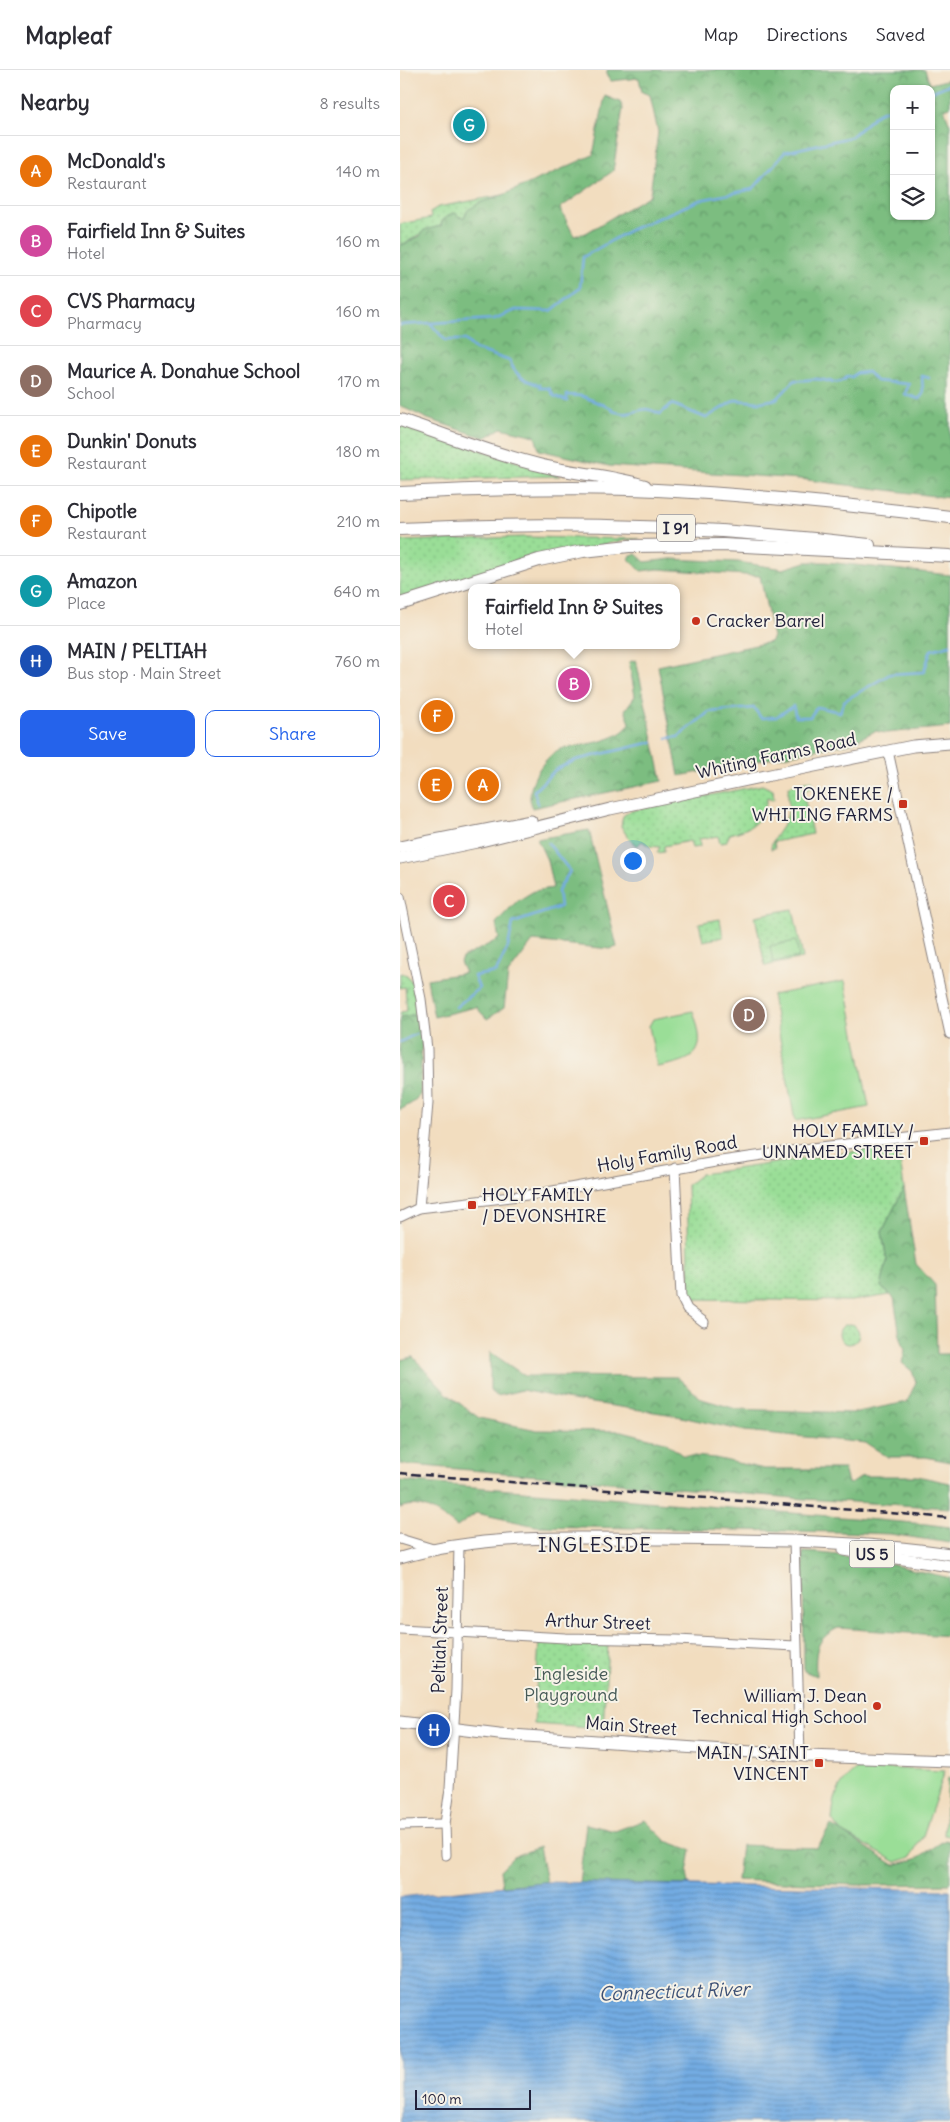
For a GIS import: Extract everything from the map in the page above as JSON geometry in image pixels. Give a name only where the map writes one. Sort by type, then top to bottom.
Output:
[{"type":"highway","points":[[400,420],[522,461],[574,472],[623,479],[657,490]]},
{"type":"highway","name":"I 91","points":[[400,493],[517,489],[657,490],[846,504],[950,517]]},
{"type":"highway","name":"I 91","points":[[400,529],[547,525],[691,529],[806,538],[950,555]]},
{"type":"highway","points":[[401,604],[539,560],[620,546],[662,544],[950,555]]},
{"type":"main road","name":"Whiting Farms Road","points":[[400,858],[497,837],[610,809],[888,751],[950,742]]},
{"type":"main road","name":"Whiting Farms Road","points":[[400,847],[535,820],[610,809]]},
{"type":"main road","name":"US 5","points":[[400,1558],[459,1545],[500,1540],[565,1538],[794,1540],[898,1546],[950,1554]]},
{"type":"main road","name":"US 5","points":[[794,1540],[950,1566]]},
{"type":"main road","name":"Main Street","points":[[400,1722],[453,1729],[800,1756],[950,1761]]},
{"type":"street","points":[[888,751],[950,1034]]},
{"type":"street","points":[[400,897],[421,998],[427,1049],[427,1119],[419,1208]]},
{"type":"street","name":"Holy Family Road","points":[[400,1217],[419,1208],[526,1195],[675,1168],[795,1150],[950,1132]]},
{"type":"street","points":[[675,1168],[681,1297],[687,1309],[704,1322]]},
{"type":"street","points":[[400,1539],[434,1550]]},
{"type":"street","points":[[794,1540],[800,1756]]},
{"type":"street","name":"Peltiah Street","points":[[446,1855],[445,1824],[450,1788],[458,1632],[459,1545]]},
{"type":"street","name":"Arthur Street","points":[[400,1629],[796,1646]]},
{"type":"street","points":[[400,1825],[445,1824]]},
{"type":"green space","points":[[607,70],[925,70],[930,84],[950,79],[950,107],[944,109],[950,125],[950,498],[800,479],[609,466],[539,450],[535,436],[501,428],[485,438],[428,419],[400,406],[400,246],[420,236],[424,230],[441,226],[442,221],[451,214],[456,213],[459,217],[464,218],[467,211],[479,203],[503,195],[593,155],[605,96],[620,102],[623,108],[613,171],[560,208],[574,236],[586,233],[650,195],[658,132],[650,95],[642,92],[639,78],[611,81],[607,76]]},
{"type":"green space","points":[[503,195],[479,203],[464,218],[451,214],[442,221],[441,226],[426,231],[400,246],[400,224],[431,218],[430,212],[438,207]]},
{"type":"green space","points":[[400,423],[560,476],[400,480]]},
{"type":"green space","points":[[523,537],[640,539],[614,542],[400,599],[400,541]]},
{"type":"green space","points":[[636,554],[645,562],[671,559],[738,562],[783,569],[806,562],[826,562],[950,575],[950,727],[886,733],[875,731],[851,743],[679,776],[658,666],[770,642],[773,637],[760,576],[658,569],[641,571],[629,559],[631,555]]},
{"type":"green space","points":[[636,660],[662,781],[532,808],[530,792],[536,774],[553,753],[560,749],[609,739],[618,735],[630,723],[625,710],[635,696],[629,662]]},
{"type":"green space","points":[[812,780],[814,787],[803,791],[812,834],[774,842],[775,848],[771,849],[773,841],[787,817],[789,786]]},
{"type":"green space","points":[[762,785],[773,790],[774,799],[767,798],[760,818],[744,830],[730,834],[726,842],[720,843],[718,836],[699,839],[700,847],[692,848],[690,841],[664,846],[664,852],[657,853],[660,847],[649,846],[642,841],[637,846],[629,839],[621,826],[623,816],[630,811]]},
{"type":"green space","points":[[589,830],[617,947],[610,949],[533,941],[508,974],[504,1008],[487,1019],[476,1007],[434,1017],[427,979],[465,973],[460,962],[462,958],[499,939],[496,923],[516,902],[534,891],[553,888],[547,860],[537,839]]},
{"type":"green space","points":[[793,909],[803,958],[765,966],[755,916]]},
{"type":"green space","points":[[720,919],[723,937],[703,941],[699,923]]},
{"type":"green space","points":[[796,941],[799,957],[773,962],[770,946]]},
{"type":"green space","points":[[400,973],[407,975],[414,986],[418,1014],[402,1017],[400,1014],[407,1011],[405,987],[400,988]]},
{"type":"green space","points":[[845,981],[869,1107],[795,1121],[772,995]]},
{"type":"green space","points":[[693,1011],[699,1036],[699,1045],[696,1052],[691,1057],[682,1061],[657,1067],[649,1026],[653,1019]]},
{"type":"green space","points":[[418,1014],[422,1039],[420,1095],[412,1103],[400,1110],[400,1017]]},
{"type":"green space","points":[[898,1145],[904,1188],[882,1232],[887,1261],[881,1287],[890,1295],[851,1301],[690,1299],[687,1185],[701,1174]]},
{"type":"green space","points":[[904,1188],[916,1264],[935,1285],[937,1354],[950,1354],[950,1462],[926,1457],[888,1457],[866,1443],[745,1431],[668,1414],[565,1399],[522,1390],[497,1396],[490,1391],[490,1352],[525,1376],[677,1377],[702,1399],[736,1409],[852,1413],[907,1402],[916,1382],[912,1371],[902,1363],[905,1350],[900,1335],[894,1298],[881,1287],[887,1261],[882,1232]]},
{"type":"green space","points":[[845,1324],[853,1324],[859,1330],[859,1338],[853,1344],[845,1344],[839,1338],[839,1330]]},
{"type":"green space","points":[[413,1357],[446,1393],[479,1418],[537,1430],[622,1431],[665,1442],[682,1455],[715,1458],[764,1469],[844,1469],[850,1484],[862,1476],[917,1476],[950,1483],[950,1508],[805,1499],[400,1464],[400,1360]]},
{"type":"green space","points":[[400,1481],[926,1524],[950,1527],[950,1543],[890,1534],[536,1526],[476,1513],[457,1527],[437,1513],[423,1507],[416,1505],[400,1508]]},
{"type":"green space","points":[[803,1552],[859,1558],[950,1578],[950,1636],[838,1628],[830,1632],[818,1647],[816,1653],[816,1676],[804,1671]]},
{"type":"green space","name":"Ingleside Playground","points":[[539,1641],[608,1644],[603,1729],[534,1724]]},
{"type":"green space","points":[[860,1767],[945,1771],[923,1836],[911,1857],[896,1862],[842,1832],[832,1820],[838,1790],[847,1778]]},
{"type":"green space","points":[[948,1778],[950,1779],[950,1836],[944,1835]]},
{"type":"green space","points":[[645,1820],[666,1841],[691,1850],[687,1873],[689,1885],[579,1883],[586,1824],[615,1831]]},
{"type":"green space","points":[[831,1825],[894,1865],[916,1859],[945,1840],[950,1841],[950,1884],[857,1885],[737,1880],[741,1845],[817,1848]]},
{"type":"green space","points":[[539,1847],[546,1882],[502,1886],[500,1870],[513,1857]]},
{"type":"water","name":"Connecticut River","points":[[543,1882],[950,1890],[950,2122],[400,2122],[400,1897]]},
{"type":"waterway","points":[[935,90],[950,84]]},
{"type":"waterway","points":[[400,325],[494,319],[516,310],[551,311],[580,288],[583,257],[630,230],[700,200],[753,189],[785,152],[851,137],[878,113],[890,108]]},
{"type":"waterway","points":[[431,324],[445,340],[465,340],[475,349],[510,361],[515,371],[521,377],[540,385],[540,388],[549,388],[554,396],[567,401],[567,395],[582,396],[623,414],[647,409],[660,414],[672,404],[706,418],[735,400],[760,402],[777,399],[795,380],[817,379],[838,382],[848,376],[852,377],[856,373],[868,372],[876,381],[909,384],[905,394],[919,399],[923,394],[922,376],[929,378]]},
{"type":"waterway","points":[[667,738],[678,737],[709,712],[754,708],[761,718],[776,717],[793,706],[796,717],[810,717],[817,707],[840,712],[844,701],[890,674],[924,672],[931,650],[950,645]]},
{"type":"waterway","points":[[538,804],[534,791],[555,770],[576,760],[653,742]]},
{"type":"waterway","points":[[456,1007],[479,988],[474,976],[496,972],[508,947],[513,923],[560,907],[558,891],[570,871],[548,843]]},
{"type":"waterway","points":[[400,1042],[416,1034]]},
{"type":"railway","points":[[400,1473],[950,1518]]},
{"type":"place","name":"Amazon","points":[[469,125]]},
{"type":"place","name":"Cracker Barrel","points":[[696,621]]},
{"type":"place","name":"Fairfield Inn & Suites","points":[[574,684]]},
{"type":"place","name":"Chipotle","points":[[437,716]]},
{"type":"place","name":"Dunkin' Donuts","points":[[436,785]]},
{"type":"place","name":"McDonald's","points":[[483,785]]},
{"type":"place","name":"TOKENEKE / WHITING FARMS","points":[[903,804]]},
{"type":"place","name":"CVS Pharmacy","points":[[449,901]]},
{"type":"place","name":"Maurice A. Donahue School","points":[[749,1015]]},
{"type":"place","name":"HOLY FAMILY / UNNAMED STREET","points":[[924,1141]]},
{"type":"place","name":"HOLY FAMILY / DEVONSHIRE","points":[[472,1205]]},
{"type":"place","name":"William J. Dean Technical High School","points":[[877,1706]]},
{"type":"place","name":"MAIN / PELTIAH","points":[[434,1730]]},
{"type":"place","name":"MAIN / SAINT VINCENT","points":[[819,1763]]},
{"type":"district","name":"INGLESIDE","points":[[595,1545]]}]
